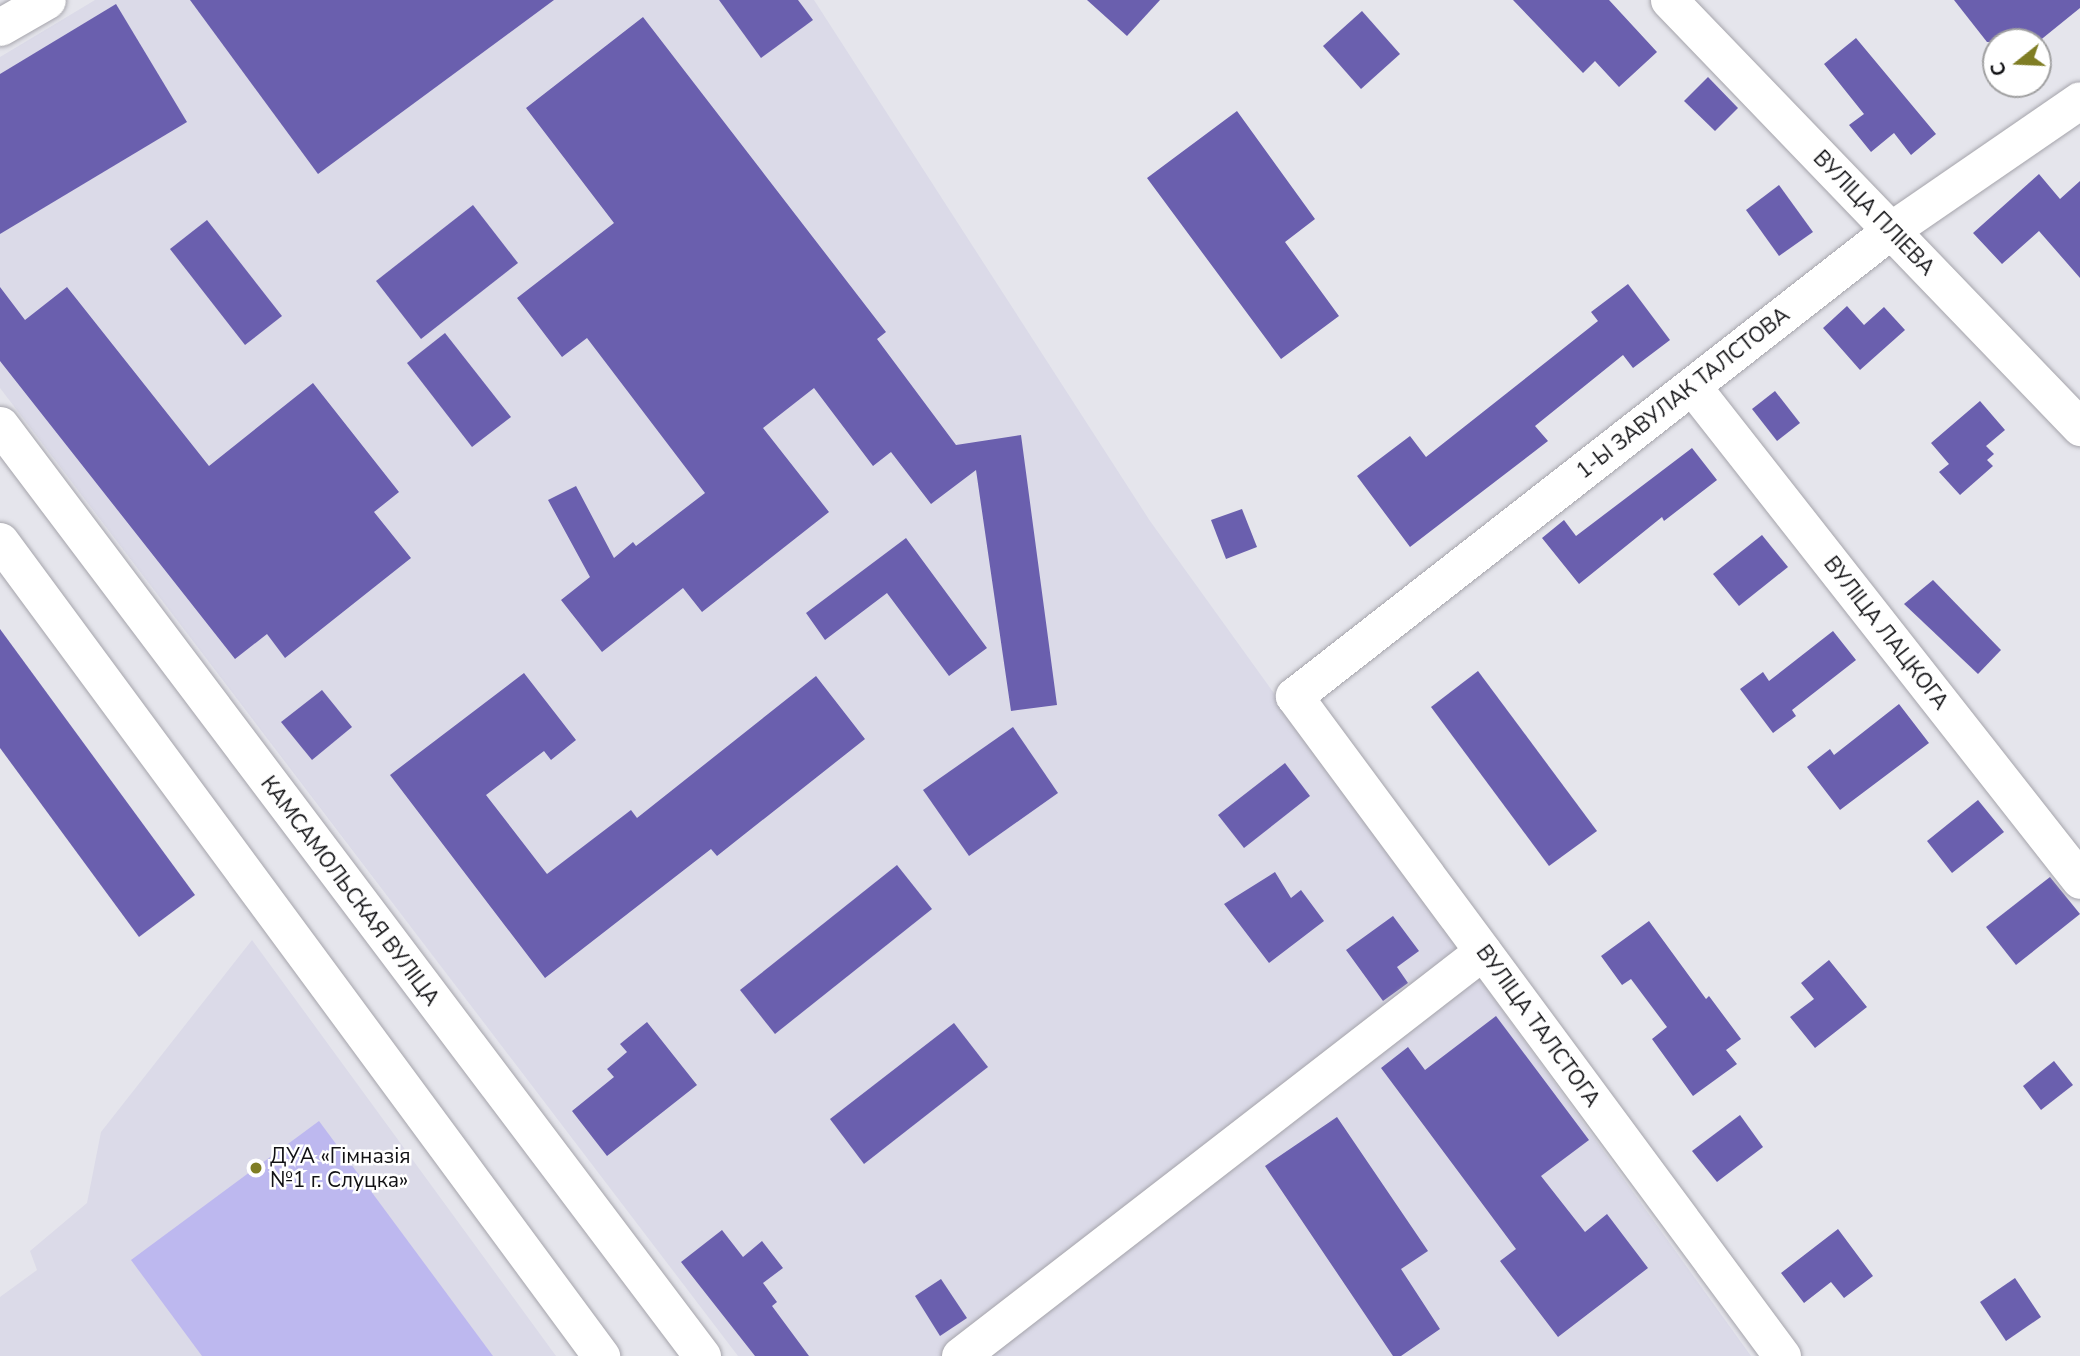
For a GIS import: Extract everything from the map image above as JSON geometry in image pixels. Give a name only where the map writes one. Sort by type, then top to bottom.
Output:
[{"type":"street","points":[[0,27],[47,0]]},
{"type":"street","name":"ВУЛІЦА ПЛІЕВА","points":[[1669,0],[2080,427]]},
{"type":"street","name":"1-Ы ЗАВУЛАК ТАЛСТОВА","points":[[1294,696],[1891,230],[2080,100]]},
{"type":"street","name":"ВУЛІЦА ЛАЦКОГА","points":[[1692,386],[2080,880]]},
{"type":"street","name":"КАМСАМОЛЬСКАЯ ВУЛІЦА","points":[[0,425],[702,1356]]},
{"type":"street","points":[[0,541],[601,1356]]},
{"type":"street","name":"ВУЛІЦА ТАЛСТОГА","points":[[1294,696],[1782,1356]]},
{"type":"street","points":[[960,1356],[1483,951]]},
{"type":"shaded area","points":[[95,0],[814,0],[1150,521],[1751,1356],[738,1356],[0,388],[0,57]]},
{"type":"shaded area","name":"ДУА «Гімназія №1 г. Слуцка»","points":[[252,940],[556,1356],[0,1356],[0,1297],[37,1270],[30,1251],[87,1203],[101,1132]]},
{"type":"shaded area","points":[[319,1121],[493,1356],[202,1356],[131,1260]]},
{"type":"building","points":[[190,0],[554,0],[318,174]]},
{"type":"building","points":[[719,0],[798,0],[813,20],[761,58]]},
{"type":"building","points":[[1087,0],[1160,0],[1127,36]]},
{"type":"building","points":[[1513,0],[1609,0],[1657,52],[1619,87],[1595,61],[1583,73]]},
{"type":"building","points":[[1954,0],[2080,0],[2080,8],[2052,31],[2052,28],[1982,28],[1982,36]]},
{"type":"building","points":[[116,4],[187,122],[0,234],[0,74]]},
{"type":"building","points":[[1362,11],[1400,54],[1361,89],[1323,46]]},
{"type":"building","points":[[643,17],[886,332],[877,339],[956,445],[1021,435],[1057,705],[1011,711],[976,470],[931,504],[891,452],[873,466],[814,388],[763,428],[829,512],[702,612],[683,588],[602,652],[561,600],[590,577],[548,500],[576,486],[614,558],[633,542],[636,546],[705,493],[587,338],[562,357],[517,298],[614,223],[526,108]]},
{"type":"building","points":[[1856,38],[1936,134],[1911,155],[1894,133],[1871,152],[1849,125],[1864,114],[1824,64]]},
{"type":"building","points":[[1708,77],[1738,108],[1715,131],[1684,101]]},
{"type":"building","points":[[1237,111],[1315,219],[1285,242],[1339,316],[1281,359],[1147,178]]},
{"type":"building","points":[[2039,174],[2060,199],[2080,181],[2080,278],[2039,231],[2002,264],[1973,233]]},
{"type":"building","points":[[1779,185],[1813,232],[1779,256],[1746,210]]},
{"type":"building","points":[[473,205],[518,263],[421,339],[376,281]]},
{"type":"building","points":[[207,220],[282,316],[245,345],[170,249]]},
{"type":"building","points":[[1628,284],[1670,340],[1633,368],[1623,355],[1535,426],[1548,441],[1410,547],[1357,476],[1410,436],[1426,457],[1598,321],[1591,312]]},
{"type":"building","points":[[0,287],[25,320],[67,287],[209,466],[313,383],[399,492],[374,512],[411,558],[285,658],[267,634],[235,659],[0,361]]},
{"type":"building","points":[[1847,306],[1864,325],[1884,307],[1905,330],[1860,370],[1823,328]]},
{"type":"building","points":[[445,333],[511,417],[472,447],[407,363]]},
{"type":"building","points":[[1775,391],[1800,423],[1777,441],[1752,409]]},
{"type":"building","points":[[1980,401],[2005,430],[1986,446],[1994,454],[1987,460],[1993,466],[1960,495],[1939,472],[1949,464],[1931,443]]},
{"type":"building","points":[[1692,448],[1717,480],[1664,521],[1662,517],[1579,584],[1542,538],[1564,520],[1576,536]]},
{"type":"building","points":[[1242,509],[1257,547],[1226,559],[1211,520]]},
{"type":"building","points":[[1762,535],[1788,567],[1739,606],[1713,574]]},
{"type":"building","points":[[906,538],[987,648],[949,676],[887,593],[825,640],[806,613]]},
{"type":"building","points":[[1933,580],[2001,650],[1978,674],[1904,604]]},
{"type":"building","points":[[0,629],[195,895],[139,937],[0,748]]},
{"type":"building","points":[[1833,631],[1856,660],[1792,710],[1796,716],[1773,733],[1740,689],[1763,672],[1769,681]]},
{"type":"building","points":[[1478,671],[1597,831],[1549,866],[1431,707]]},
{"type":"building","points":[[524,673],[576,740],[551,760],[544,751],[486,795],[547,874],[631,810],[637,818],[816,676],[865,739],[717,856],[711,849],[545,978],[390,775]]},
{"type":"building","points":[[322,690],[352,727],[312,760],[281,722]]},
{"type":"building","points":[[1899,704],[1929,743],[1840,810],[1807,767],[1830,749],[1834,755]]},
{"type":"building","points":[[1013,727],[1058,793],[969,856],[923,790]]},
{"type":"building","points":[[1285,763],[1310,796],[1244,848],[1218,815]]},
{"type":"building","points":[[1978,800],[2004,832],[1952,873],[1927,841]]},
{"type":"building","points":[[897,865],[932,909],[775,1034],[740,990]]},
{"type":"building","points":[[1275,872],[1291,898],[1301,890],[1324,921],[1269,963],[1224,904]]},
{"type":"building","points":[[2050,877],[2080,914],[2016,965],[1986,927]]},
{"type":"building","points":[[1393,916],[1419,951],[1397,967],[1408,983],[1383,1001],[1346,950]]},
{"type":"building","points":[[1649,921],[1706,999],[1709,996],[1741,1039],[1726,1050],[1737,1064],[1693,1096],[1652,1039],[1667,1027],[1631,979],[1622,985],[1601,956]]},
{"type":"building","points":[[1829,960],[1867,1007],[1815,1048],[1790,1017],[1814,999],[1801,983]]},
{"type":"building","points":[[1496,1016],[1589,1140],[1541,1176],[1585,1232],[1607,1214],[1648,1268],[1558,1337],[1500,1261],[1516,1249],[1381,1068],[1408,1047],[1425,1070]]},
{"type":"building","points":[[647,1022],[697,1085],[607,1156],[572,1111],[614,1077],[607,1069],[627,1052],[620,1044]]},
{"type":"building","points":[[954,1023],[988,1067],[864,1164],[830,1119]]},
{"type":"building","points":[[2054,1061],[2073,1085],[2041,1110],[2023,1086]]},
{"type":"building","points":[[1740,1115],[1763,1147],[1717,1182],[1692,1151]]},
{"type":"building","points":[[1337,1117],[1428,1251],[1401,1269],[1440,1329],[1401,1356],[1393,1356],[1265,1166]]},
{"type":"building","points":[[1838,1229],[1873,1276],[1844,1298],[1831,1282],[1804,1303],[1781,1273]]},
{"type":"building","points":[[722,1230],[743,1257],[762,1241],[783,1268],[763,1283],[777,1302],[772,1306],[809,1356],[755,1356],[681,1262]]},
{"type":"building","points":[[2015,1278],[2041,1317],[2006,1341],[1980,1302]]},
{"type":"building","points":[[941,1279],[967,1318],[940,1336],[915,1296]]},
{"type":"place","name":"ДУА «Гімназія №1 г. Слуцка»","points":[[256,1168]]}]
